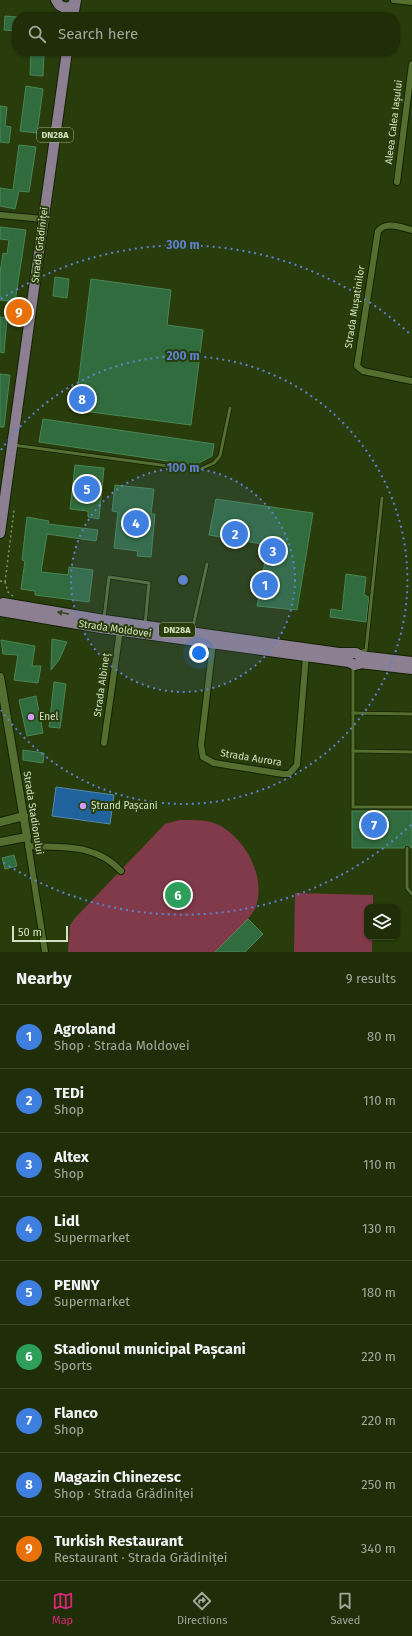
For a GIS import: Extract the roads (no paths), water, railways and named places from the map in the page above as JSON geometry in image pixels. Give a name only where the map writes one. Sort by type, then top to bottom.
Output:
[{"type":"main road","points":[[58,5],[69,7],[76,0]]},
{"type":"main road","points":[[74,12],[76,0]]},
{"type":"main road","name":"Strada Grădiniței","points":[[0,534],[66,56]]},
{"type":"main road","name":"Strada Moldovei","points":[[1,605],[120,630],[213,643],[356,660],[412,662]]},
{"type":"main road","name":"Strada Moldovei","points":[[1,605],[192,632],[412,669]]},
{"type":"street","points":[[394,0],[412,2]]},
{"type":"street","name":"Aleea Calea Iașului","points":[[397,182],[412,64]]},
{"type":"street","points":[[0,215],[43,219]]},
{"type":"street","name":"Strada Mușatinilor","points":[[412,230],[387,225],[381,226],[378,231],[357,366],[363,371],[412,381]]},
{"type":"street","name":"Strada Albineț","points":[[104,742],[120,630]]},
{"type":"street","name":"Strada Aurora","points":[[213,643],[201,745],[203,757],[214,762],[283,774],[289,774],[297,765],[306,655]]},
{"type":"street","name":"Strada Stadionului","points":[[0,677],[24,816],[45,952]]},
{"type":"street","points":[[0,822],[24,816]]},
{"type":"street","points":[[0,842],[27,842],[96,852],[112,861],[121,871]]},
{"type":"lane","points":[[13,445],[198,470],[214,463],[220,456],[230,408]]},
{"type":"lane","points":[[382,498],[356,660],[353,713],[353,807],[412,807]]},
{"type":"lane","points":[[192,632],[207,564]]},
{"type":"lane","points":[[104,620],[109,577],[150,583],[145,626]]},
{"type":"lane","points":[[353,713],[412,714]]},
{"type":"lane","points":[[353,751],[412,752]]},
{"type":"lane","points":[[407,848],[407,888],[412,894]]},
{"type":"water","name":"Ștrand Pașcani","points":[[56,787],[114,795],[110,824],[52,816]]},
{"type":"place","name":"Turkish Restaurant","points":[[19,312]]},
{"type":"place","name":"Magazin Chinezesc","points":[[82,399]]},
{"type":"place","name":"PENNY","points":[[87,489]]},
{"type":"place","name":"Lidl","points":[[136,523]]},
{"type":"place","name":"TEDi","points":[[235,534]]},
{"type":"place","name":"Altex","points":[[273,551]]},
{"type":"place","name":"Agroland","points":[[265,585]]},
{"type":"place","name":"Enel","points":[[31,717]]},
{"type":"place","name":"Ștrand Pașcani","points":[[83,806]]},
{"type":"place","name":"Flanco","points":[[374,825]]},
{"type":"place","name":"Stadionul municipal Pașcani","points":[[178,895]]}]
